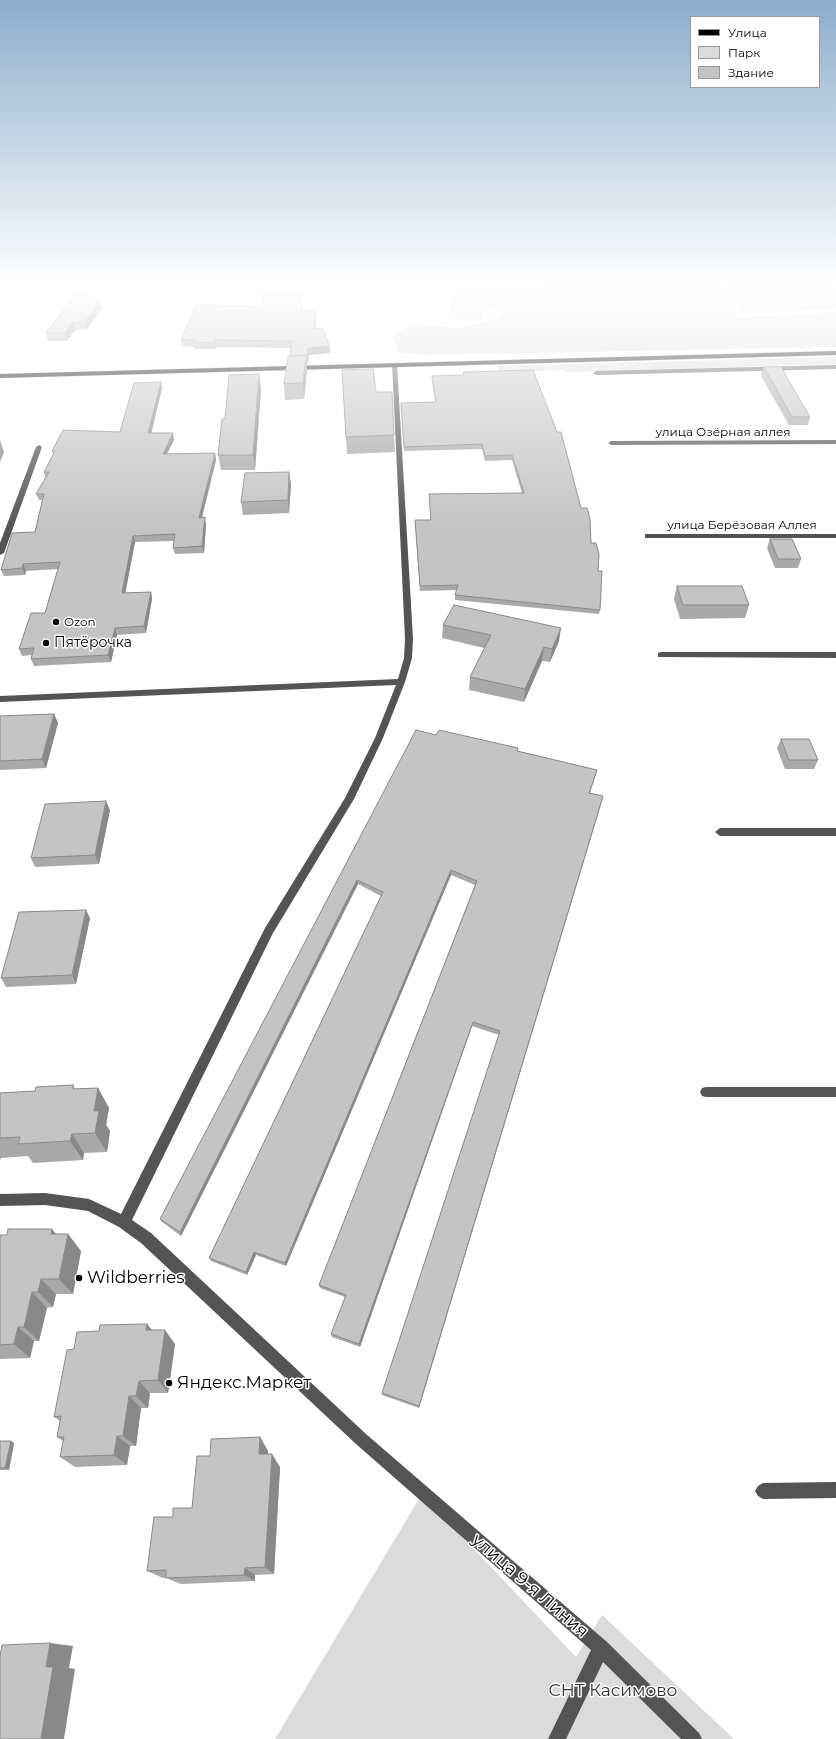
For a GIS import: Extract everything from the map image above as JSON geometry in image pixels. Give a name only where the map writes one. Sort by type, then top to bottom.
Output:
[{"type":"main road","points":[[0,376],[389,364]]},
{"type":"street","points":[[124,1222],[269,931],[349,799],[380,738],[401,682],[408,658],[409,639],[394,364]]},
{"type":"street","points":[[596,373],[836,367]]},
{"type":"street","name":"улица Озёрная аллея","points":[[611,443],[836,442]]},
{"type":"street","points":[[0,553],[39,447]]},
{"type":"street","points":[[0,526],[10,525]]},
{"type":"street","name":"улица Берёзовая Аллея","points":[[648,536],[836,536]]},
{"type":"street","points":[[661,655],[836,655]]},
{"type":"street","points":[[0,699],[401,682]]},
{"type":"street","points":[[720,832],[836,832]]},
{"type":"street","points":[[706,1092],[836,1092]]},
{"type":"street","name":"улица 9-я Линия","points":[[0,1200],[45,1199],[88,1205],[124,1222],[146,1238],[361,1439],[601,1648],[693,1739]]},
{"type":"street","points":[[763,1491],[836,1490]]},
{"type":"street","points":[[557,1739],[601,1648]]},
{"type":"green space","points":[[567,364],[831,364],[567,372],[564,370],[500,372],[497,366]]},
{"type":"green space","name":"СНТ Касимово","points":[[422,1494],[576,1657],[602,1615],[734,1739],[275,1739]]},
{"type":"building","points":[[287,364],[305,364],[303,383],[284,384]]},
{"type":"building","points":[[764,367],[781,367],[810,417],[792,417]]},
{"type":"building","points":[[373,369],[376,392],[392,392],[394,435],[346,437],[342,370]]},
{"type":"building","points":[[533,370],[557,432],[561,432],[581,508],[587,508],[590,519],[591,543],[596,543],[599,554],[598,571],[602,571],[600,610],[455,595],[458,585],[420,586],[415,520],[431,520],[429,494],[524,493],[512,455],[485,456],[482,444],[404,447],[401,403],[436,402],[432,376],[464,375],[463,372]]},
{"type":"building","points":[[259,374],[253,455],[218,455],[222,419],[225,419],[229,375]]},
{"type":"building","points":[[161,382],[148,433],[173,433],[163,454],[215,453],[199,518],[205,517],[202,546],[173,548],[175,534],[133,536],[122,593],[151,592],[144,626],[115,628],[108,655],[31,659],[34,648],[19,649],[31,613],[45,613],[60,562],[23,564],[22,568],[1,570],[12,533],[35,532],[44,494],[36,494],[49,472],[44,472],[55,451],[52,451],[63,430],[120,432],[134,383]]},
{"type":"building","points":[[289,472],[288,500],[241,502],[245,473]]},
{"type":"building","points":[[770,539],[792,539],[801,559],[778,559]]},
{"type":"building","points":[[677,586],[742,586],[749,605],[683,605]]},
{"type":"building","points":[[454,605],[561,628],[552,649],[544,647],[525,689],[470,677],[491,635],[443,625]]},
{"type":"building","points":[[54,714],[42,759],[0,761],[0,716]]},
{"type":"building","points":[[416,730],[436,735],[439,730],[518,748],[517,751],[597,770],[589,793],[603,796],[419,1406],[382,1393],[500,1031],[473,1022],[359,1344],[331,1334],[346,1295],[319,1285],[477,881],[451,870],[285,1263],[254,1252],[246,1272],[209,1258],[383,892],[357,880],[180,1232],[160,1219]]},
{"type":"building","points":[[781,739],[809,739],[818,760],[789,760]]},
{"type":"building","points":[[106,801],[95,855],[31,858],[45,804]]},
{"type":"building","points":[[86,910],[72,975],[1,978],[19,912]]},
{"type":"building","points":[[73,1085],[73,1089],[98,1088],[94,1111],[99,1111],[95,1133],[72,1134],[70,1141],[18,1144],[20,1137],[0,1138],[0,1093],[35,1091],[36,1087]]},
{"type":"building","points":[[8,1229],[52,1229],[51,1234],[68,1234],[59,1279],[41,1279],[38,1292],[32,1292],[24,1327],[18,1327],[14,1344],[0,1345],[0,1235],[7,1235]]},
{"type":"building","points":[[147,1324],[146,1330],[165,1330],[158,1380],[139,1381],[136,1396],[129,1396],[123,1436],[117,1436],[114,1455],[60,1457],[64,1437],[57,1437],[61,1416],[54,1417],[67,1350],[74,1349],[77,1332],[99,1331],[100,1325]]},
{"type":"building","points":[[260,1437],[259,1454],[272,1454],[265,1567],[245,1568],[244,1575],[166,1578],[166,1570],[147,1571],[154,1517],[173,1517],[173,1508],[192,1508],[197,1456],[210,1456],[211,1439]]},
{"type":"building","points":[[0,1441],[11,1441],[5,1468],[0,1468]]},
{"type":"building","points":[[50,1643],[46,1667],[53,1667],[41,1739],[0,1739],[0,1656],[2,1645]]},
{"type":"place","name":"Ozon","points":[[56,622]]},
{"type":"place","name":"Пятёрочка","points":[[46,643]]},
{"type":"place","name":"Wildberries","points":[[79,1278]]},
{"type":"place","name":"Яндекс.Маркет","points":[[169,1383]]}]
